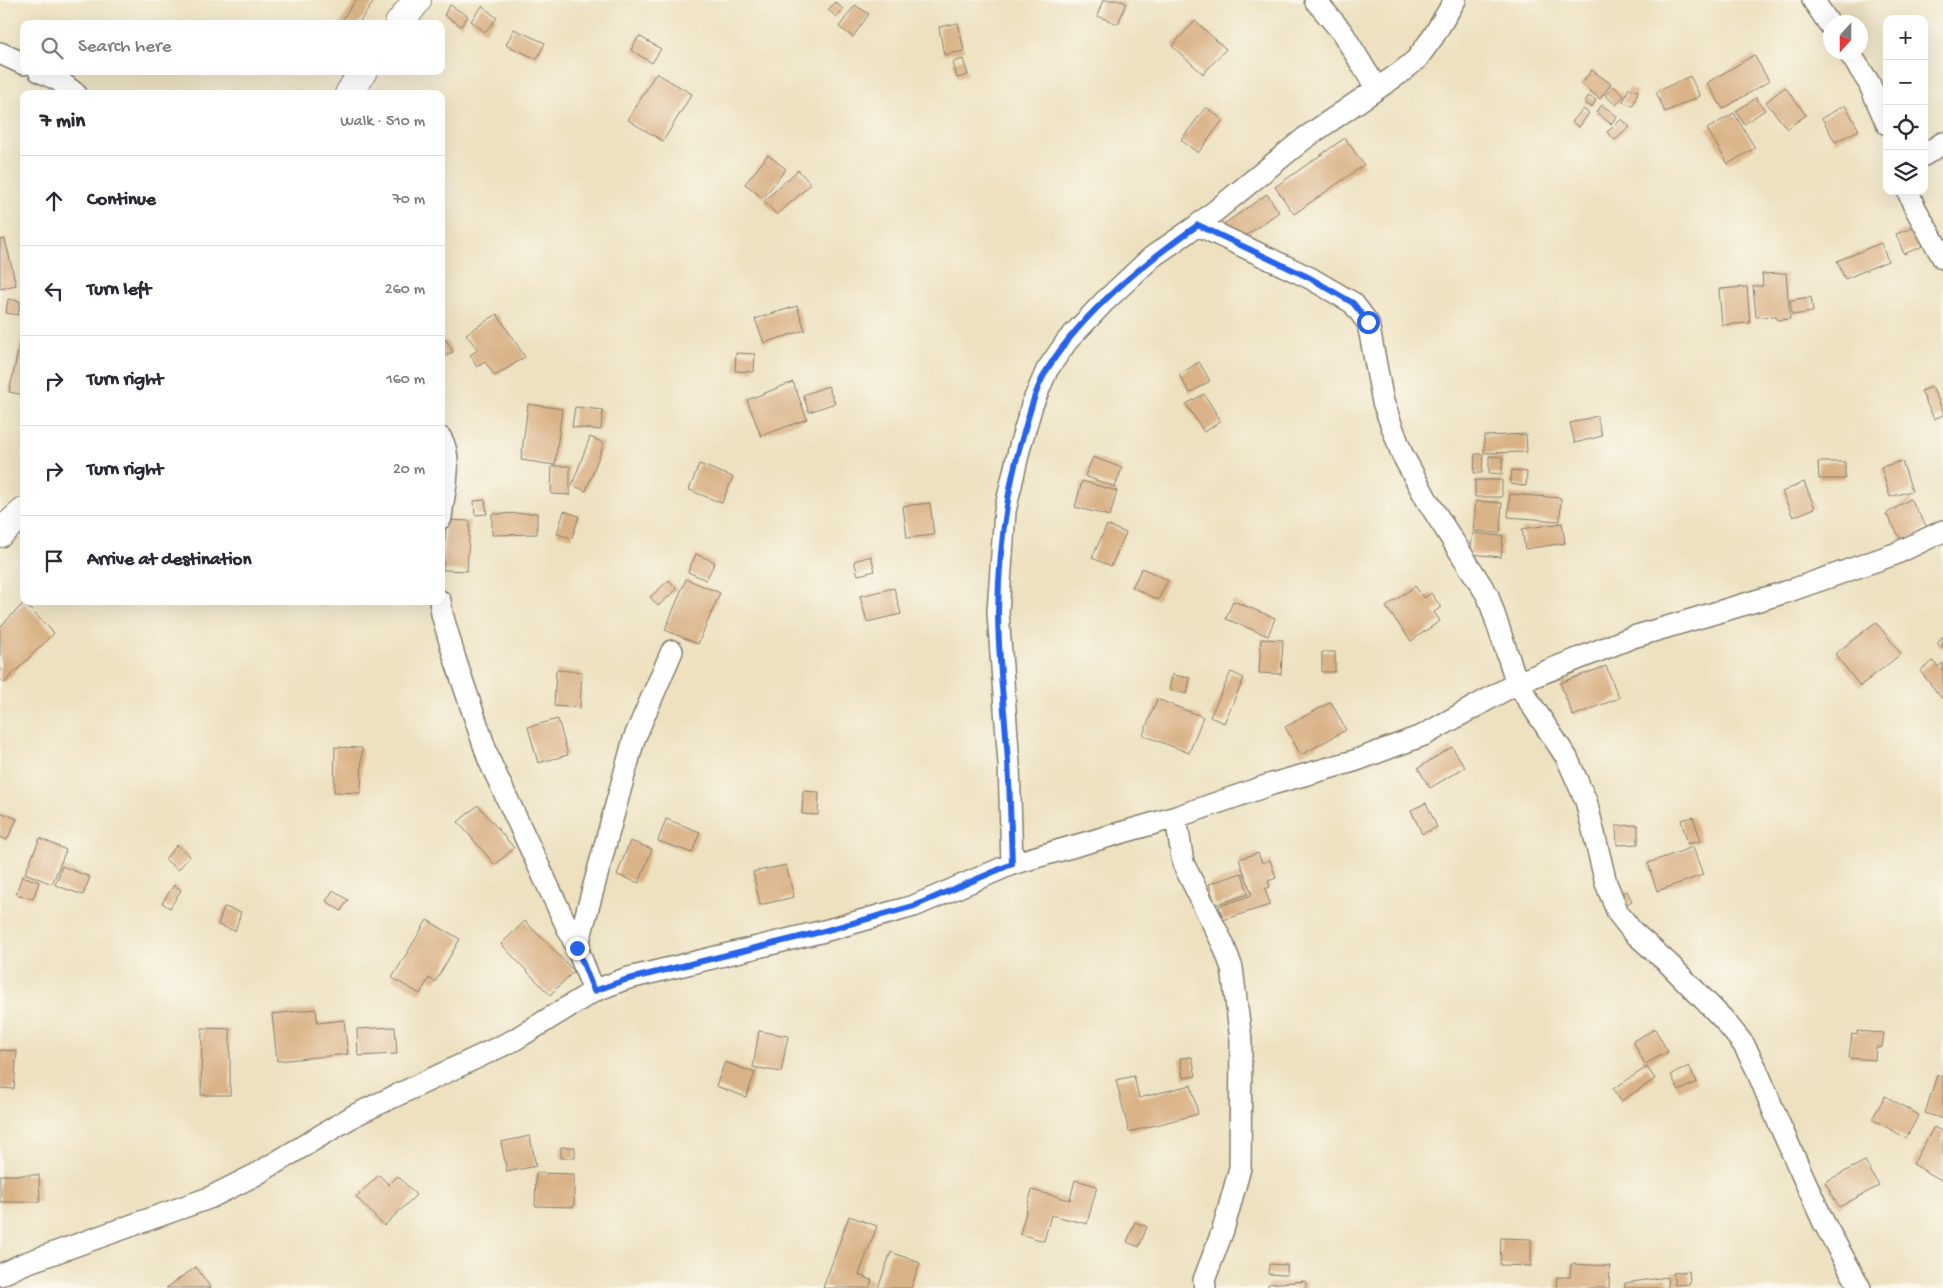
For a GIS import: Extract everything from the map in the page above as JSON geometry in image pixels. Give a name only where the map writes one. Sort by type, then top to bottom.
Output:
[{"type":"main road","points":[[402,20],[417,0]]},
{"type":"main road","points":[[351,90],[361,75]]},
{"type":"main road","points":[[0,533],[20,516]]},
{"type":"street","points":[[1315,0],[1342,32],[1377,89]]},
{"type":"street","points":[[1012,864],[1008,764],[998,612],[1005,511],[1020,446],[1032,405],[1047,370],[1067,341],[1104,302],[1152,257],[1198,225],[1305,138],[1416,60],[1433,37],[1455,0]]},
{"type":"street","points":[[1813,0],[1823,15]]},
{"type":"street","points":[[0,53],[20,62]]},
{"type":"street","points":[[1854,60],[1869,83],[1883,115]]},
{"type":"street","points":[[48,75],[71,90]]},
{"type":"street","points":[[1928,152],[1943,143]]},
{"type":"street","points":[[1910,195],[1943,258]]},
{"type":"street","points":[[1198,225],[1310,278],[1353,303],[1368,322],[1383,402],[1402,454],[1427,500],[1488,596],[1517,683],[1566,758],[1586,801],[1606,883],[1618,913],[1632,931],[1669,964],[1724,1020],[1744,1045],[1756,1068],[1824,1223],[1860,1288]]},
{"type":"street","points":[[445,444],[447,464],[445,482]]},
{"type":"street","points":[[0,1275],[23,1264],[209,1198],[255,1175],[355,1115],[514,1040],[594,991],[625,980],[824,931],[914,906],[1012,864],[1176,817],[1272,784],[1354,761],[1424,735],[1517,683],[1633,637],[1786,592],[1894,554],[1943,531]]},
{"type":"street","points":[[441,605],[454,659],[490,760],[577,948],[594,991]]},
{"type":"street","points":[[577,948],[634,739],[672,651]]},
{"type":"street","points":[[1176,817],[1183,863],[1223,944],[1232,968],[1240,1040],[1240,1168],[1223,1230],[1204,1280],[1205,1288]]},
{"type":"building","points":[[356,0],[375,0],[361,20],[342,20]]},
{"type":"building","points":[[1103,0],[1119,0],[1126,3],[1118,24],[1097,16]]},
{"type":"building","points":[[835,2],[843,9],[837,17],[828,10]]},
{"type":"building","points":[[450,5],[468,16],[461,26],[444,15]]},
{"type":"building","points":[[855,5],[869,14],[853,37],[839,27]]},
{"type":"building","points":[[482,6],[497,18],[485,32],[471,21]]},
{"type":"building","points":[[1195,21],[1226,49],[1203,74],[1172,46]]},
{"type":"building","points":[[958,23],[964,51],[944,55],[939,27]]},
{"type":"building","points":[[514,29],[545,43],[537,59],[506,45]]},
{"type":"building","points":[[639,36],[661,49],[652,63],[631,50]]},
{"type":"building","points":[[1754,55],[1769,81],[1723,109],[1707,83]]},
{"type":"building","points":[[963,59],[968,75],[957,78],[953,62]]},
{"type":"building","points":[[1592,70],[1611,84],[1600,99],[1581,84]]},
{"type":"building","points":[[656,73],[692,94],[663,141],[628,120]]},
{"type":"building","points":[[1690,76],[1700,96],[1665,112],[1656,92]]},
{"type":"building","points":[[1613,86],[1624,96],[1616,105],[1605,95]]},
{"type":"building","points":[[1785,87],[1806,115],[1787,129],[1766,102]]},
{"type":"building","points":[[1629,88],[1638,91],[1633,106],[1623,102]]},
{"type":"building","points":[[1588,96],[1596,100],[1592,107],[1585,103]]},
{"type":"building","points":[[1756,98],[1765,110],[1744,124],[1736,111]]},
{"type":"building","points":[[1602,105],[1617,116],[1611,124],[1596,112]]},
{"type":"building","points":[[1845,105],[1859,130],[1835,142],[1822,118]]},
{"type":"building","points":[[1206,107],[1223,120],[1198,153],[1181,140]]},
{"type":"building","points":[[1583,109],[1589,113],[1579,127],[1572,122]]},
{"type":"building","points":[[1734,113],[1755,148],[1728,164],[1707,129]]},
{"type":"building","points":[[1622,119],[1630,127],[1615,140],[1607,132]]},
{"type":"building","points":[[1345,138],[1364,165],[1294,214],[1275,187]]},
{"type":"building","points":[[768,155],[786,169],[763,198],[745,184]]},
{"type":"building","points":[[798,170],[811,184],[777,215],[764,201]]},
{"type":"building","points":[[1267,194],[1279,212],[1237,242],[1224,224]]},
{"type":"building","points":[[1915,227],[1923,246],[1904,254],[1896,234]]},
{"type":"building","points":[[5,239],[16,285],[0,289],[0,240]]},
{"type":"building","points":[[1881,243],[1888,261],[1845,279],[1837,261]]},
{"type":"building","points":[[1786,273],[1790,319],[1777,320],[1776,316],[1756,317],[1753,286],[1763,286],[1762,274]]},
{"type":"building","points":[[1747,287],[1750,323],[1722,325],[1719,289]]},
{"type":"building","points":[[1811,297],[1813,312],[1792,315],[1790,300]]},
{"type":"building","points":[[8,299],[20,301],[18,315],[6,313]]},
{"type":"building","points":[[797,306],[805,330],[764,343],[755,319]]},
{"type":"building","points":[[497,314],[525,357],[495,376],[485,362],[477,367],[470,355],[478,350],[466,334]]},
{"type":"building","points":[[445,340],[453,352],[445,357]]},
{"type":"building","points":[[20,343],[20,394],[9,392]]},
{"type":"building","points":[[736,353],[755,354],[754,372],[735,371]]},
{"type":"building","points":[[1199,362],[1210,381],[1190,393],[1179,375]]},
{"type":"building","points":[[793,382],[807,419],[761,436],[747,400]]},
{"type":"building","points":[[828,386],[835,403],[809,412],[803,395]]},
{"type":"building","points":[[1932,387],[1943,411],[1943,415],[1934,419],[1921,391]]},
{"type":"building","points":[[1204,394],[1221,421],[1204,432],[1186,404]]},
{"type":"building","points":[[528,404],[562,409],[555,465],[521,460]]},
{"type":"building","points":[[575,407],[603,410],[601,430],[572,427]]},
{"type":"building","points":[[1597,416],[1602,436],[1575,443],[1570,423]]},
{"type":"building","points":[[1526,434],[1527,452],[1484,453],[1484,436]]},
{"type":"building","points":[[590,437],[604,443],[586,491],[572,485]]},
{"type":"building","points":[[1475,454],[1483,454],[1482,473],[1474,473]]},
{"type":"building","points":[[1489,456],[1503,457],[1502,474],[1489,473]]},
{"type":"building","points":[[1093,457],[1122,468],[1115,487],[1085,476]]},
{"type":"building","points":[[1902,461],[1912,491],[1890,497],[1881,467]]},
{"type":"building","points":[[1818,462],[1845,462],[1845,479],[1819,479]]},
{"type":"building","points":[[699,464],[733,477],[722,503],[689,490]]},
{"type":"building","points":[[552,466],[570,466],[570,495],[551,494]]},
{"type":"building","points":[[1512,470],[1527,472],[1526,486],[1510,484]]},
{"type":"building","points":[[1475,480],[1502,480],[1502,497],[1475,497]]},
{"type":"building","points":[[1082,481],[1117,491],[1110,516],[1075,507]]},
{"type":"building","points":[[1804,482],[1815,508],[1793,517],[1782,492]]},
{"type":"building","points":[[1510,494],[1561,498],[1560,521],[1508,517]]},
{"type":"building","points":[[1910,499],[1927,527],[1902,541],[1886,514]]},
{"type":"building","points":[[485,500],[487,514],[475,515],[474,501]]},
{"type":"building","points":[[1476,501],[1502,503],[1500,533],[1473,531]]},
{"type":"building","points":[[930,503],[934,535],[907,538],[903,506]]},
{"type":"building","points":[[564,511],[579,516],[572,538],[557,534]]},
{"type":"building","points":[[537,513],[537,534],[492,535],[492,514]]},
{"type":"building","points":[[446,520],[470,521],[467,571],[445,570]]},
{"type":"building","points":[[1562,523],[1565,543],[1525,549],[1522,529]]},
{"type":"building","points":[[1107,525],[1126,533],[1111,566],[1092,558]]},
{"type":"building","points":[[1473,533],[1503,536],[1501,557],[1470,554]]},
{"type":"building","points":[[696,554],[715,562],[706,580],[688,572]]},
{"type":"building","points":[[871,556],[875,571],[858,575],[854,561]]},
{"type":"building","points":[[1142,568],[1168,580],[1158,600],[1132,587]]},
{"type":"building","points":[[686,579],[720,593],[698,644],[665,630]]},
{"type":"building","points":[[669,580],[677,589],[658,606],[650,597]]},
{"type":"building","points":[[1415,586],[1424,598],[1431,593],[1441,607],[1434,612],[1440,621],[1411,641],[1386,607]]},
{"type":"building","points":[[894,588],[901,614],[867,622],[860,596]]},
{"type":"building","points":[[1233,601],[1275,618],[1268,636],[1226,619]]},
{"type":"building","points":[[22,605],[26,605],[54,633],[4,683],[0,679],[0,627]]},
{"type":"building","points":[[1876,622],[1901,654],[1860,686],[1835,654]]},
{"type":"building","points":[[1943,636],[1943,649],[1937,644]]},
{"type":"building","points":[[1261,639],[1283,640],[1281,674],[1259,673]]},
{"type":"building","points":[[1322,652],[1335,652],[1335,672],[1322,672]]},
{"type":"building","points":[[1933,661],[1938,667],[1943,663],[1943,700],[1920,671]]},
{"type":"building","points":[[1606,666],[1619,698],[1573,716],[1560,683]]},
{"type":"building","points":[[556,670],[582,672],[580,708],[554,706]]},
{"type":"building","points":[[1231,672],[1244,678],[1224,723],[1210,717]]},
{"type":"building","points":[[1172,675],[1190,678],[1187,694],[1169,690]]},
{"type":"building","points":[[1157,699],[1203,717],[1189,753],[1143,735]]},
{"type":"building","points":[[1331,702],[1346,730],[1301,755],[1285,727]]},
{"type":"building","points":[[558,719],[568,755],[538,763],[528,727]]},
{"type":"building","points":[[335,747],[362,748],[361,793],[334,792]]},
{"type":"building","points":[[1452,747],[1465,767],[1430,788],[1418,768]]},
{"type":"building","points":[[803,791],[819,792],[818,815],[802,814]]},
{"type":"building","points":[[1426,803],[1437,827],[1422,834],[1411,810]]},
{"type":"building","points":[[478,805],[514,848],[495,865],[458,822]]},
{"type":"building","points":[[0,812],[17,819],[7,840],[0,837]]},
{"type":"building","points":[[1693,817],[1701,841],[1688,844],[1681,820]]},
{"type":"building","points":[[666,819],[700,832],[692,853],[658,841]]},
{"type":"building","points":[[1638,825],[1638,844],[1617,845],[1616,826]]},
{"type":"building","points":[[40,838],[66,850],[52,884],[25,873]]},
{"type":"building","points":[[630,841],[652,849],[639,883],[617,875]]},
{"type":"building","points":[[177,845],[190,856],[178,870],[165,859]]},
{"type":"building","points":[[1693,847],[1703,875],[1657,891],[1648,863]]},
{"type":"building","points":[[1258,853],[1262,863],[1270,860],[1276,878],[1268,881],[1270,887],[1265,889],[1270,905],[1223,920],[1219,906],[1252,895],[1239,859]]},
{"type":"building","points":[[786,865],[794,897],[760,905],[753,872]]},
{"type":"building","points":[[62,866],[90,877],[83,895],[55,885]]},
{"type":"building","points":[[1242,873],[1248,894],[1215,905],[1209,884]]},
{"type":"building","points":[[22,876],[39,882],[33,899],[16,894]]},
{"type":"building","points":[[174,885],[181,890],[170,908],[162,903]]},
{"type":"building","points":[[333,890],[348,900],[341,911],[326,901]]},
{"type":"building","points":[[1627,891],[1632,901],[1621,907],[1615,897]]},
{"type":"building","points":[[224,907],[241,912],[235,931],[218,925]]},
{"type":"building","points":[[427,920],[460,939],[435,982],[429,978],[420,994],[392,978]]},
{"type":"building","points":[[525,921],[574,971],[550,995],[501,944]]},
{"type":"building","points":[[316,1009],[318,1023],[344,1020],[348,1054],[277,1061],[272,1014]]},
{"type":"building","points":[[395,1027],[397,1054],[358,1056],[357,1029]]},
{"type":"building","points":[[202,1028],[230,1029],[230,1095],[201,1095]]},
{"type":"building","points":[[1655,1029],[1668,1052],[1645,1064],[1633,1041]]},
{"type":"building","points":[[759,1031],[788,1036],[781,1072],[753,1067]]},
{"type":"building","points":[[1857,1031],[1884,1033],[1882,1047],[1876,1047],[1875,1060],[1849,1058],[1852,1034],[1857,1035]]},
{"type":"building","points":[[0,1050],[17,1051],[14,1089],[0,1088]]},
{"type":"building","points":[[1192,1057],[1196,1076],[1183,1078],[1180,1058]]},
{"type":"building","points":[[725,1062],[755,1073],[746,1097],[716,1086]]},
{"type":"building","points":[[1689,1066],[1697,1082],[1679,1091],[1671,1075]]},
{"type":"building","points":[[1647,1067],[1655,1079],[1621,1101],[1613,1089]]},
{"type":"building","points":[[1937,1075],[1943,1077],[1943,1119],[1925,1113]]},
{"type":"building","points":[[1134,1076],[1139,1098],[1191,1085],[1198,1114],[1129,1132],[1116,1080]]},
{"type":"building","points":[[1885,1096],[1919,1115],[1906,1138],[1872,1119]]},
{"type":"building","points":[[1934,1127],[1943,1132],[1943,1181],[1913,1164]]},
{"type":"building","points":[[530,1136],[536,1166],[507,1172],[501,1142]]},
{"type":"building","points":[[561,1147],[575,1147],[575,1158],[561,1158]]},
{"type":"building","points":[[1865,1161],[1879,1186],[1839,1207],[1825,1182]]},
{"type":"building","points":[[536,1173],[574,1174],[574,1207],[535,1206]]},
{"type":"building","points":[[0,1175],[39,1175],[40,1202],[0,1202]]},
{"type":"building","points":[[379,1175],[389,1185],[398,1176],[416,1195],[384,1226],[356,1197]]},
{"type":"building","points":[[1075,1180],[1097,1186],[1087,1224],[1051,1215],[1044,1241],[1020,1234],[1032,1190],[1070,1200]]},
{"type":"building","points":[[849,1216],[877,1226],[859,1275],[872,1280],[869,1288],[823,1288]]},
{"type":"building","points":[[1135,1222],[1147,1227],[1139,1247],[1127,1242]]},
{"type":"building","points":[[1501,1238],[1531,1239],[1531,1266],[1500,1265]]},
{"type":"building","points":[[891,1252],[920,1263],[911,1288],[878,1288]]},
{"type":"building","points":[[1269,1264],[1287,1265],[1287,1275],[1268,1274]]},
{"type":"building","points":[[1571,1264],[1610,1266],[1609,1288],[1556,1288],[1557,1277],[1570,1277]]},
{"type":"building","points":[[196,1267],[211,1288],[166,1288]]},
{"type":"building","points":[[1689,1271],[1690,1284],[1675,1285],[1673,1273]]},
{"type":"building","points":[[1667,1277],[1668,1288],[1625,1288],[1625,1283]]},
{"type":"building","points":[[1306,1281],[1307,1288],[1268,1288],[1268,1284]]},
{"type":"route","points":[[577,948],[594,991],[625,980],[700,960],[824,931],[914,906],[1012,864],[1008,764],[998,612],[1005,511],[1020,446],[1032,405],[1047,370],[1067,341],[1104,302],[1152,257],[1198,225],[1310,278],[1353,303],[1368,322]]}]
